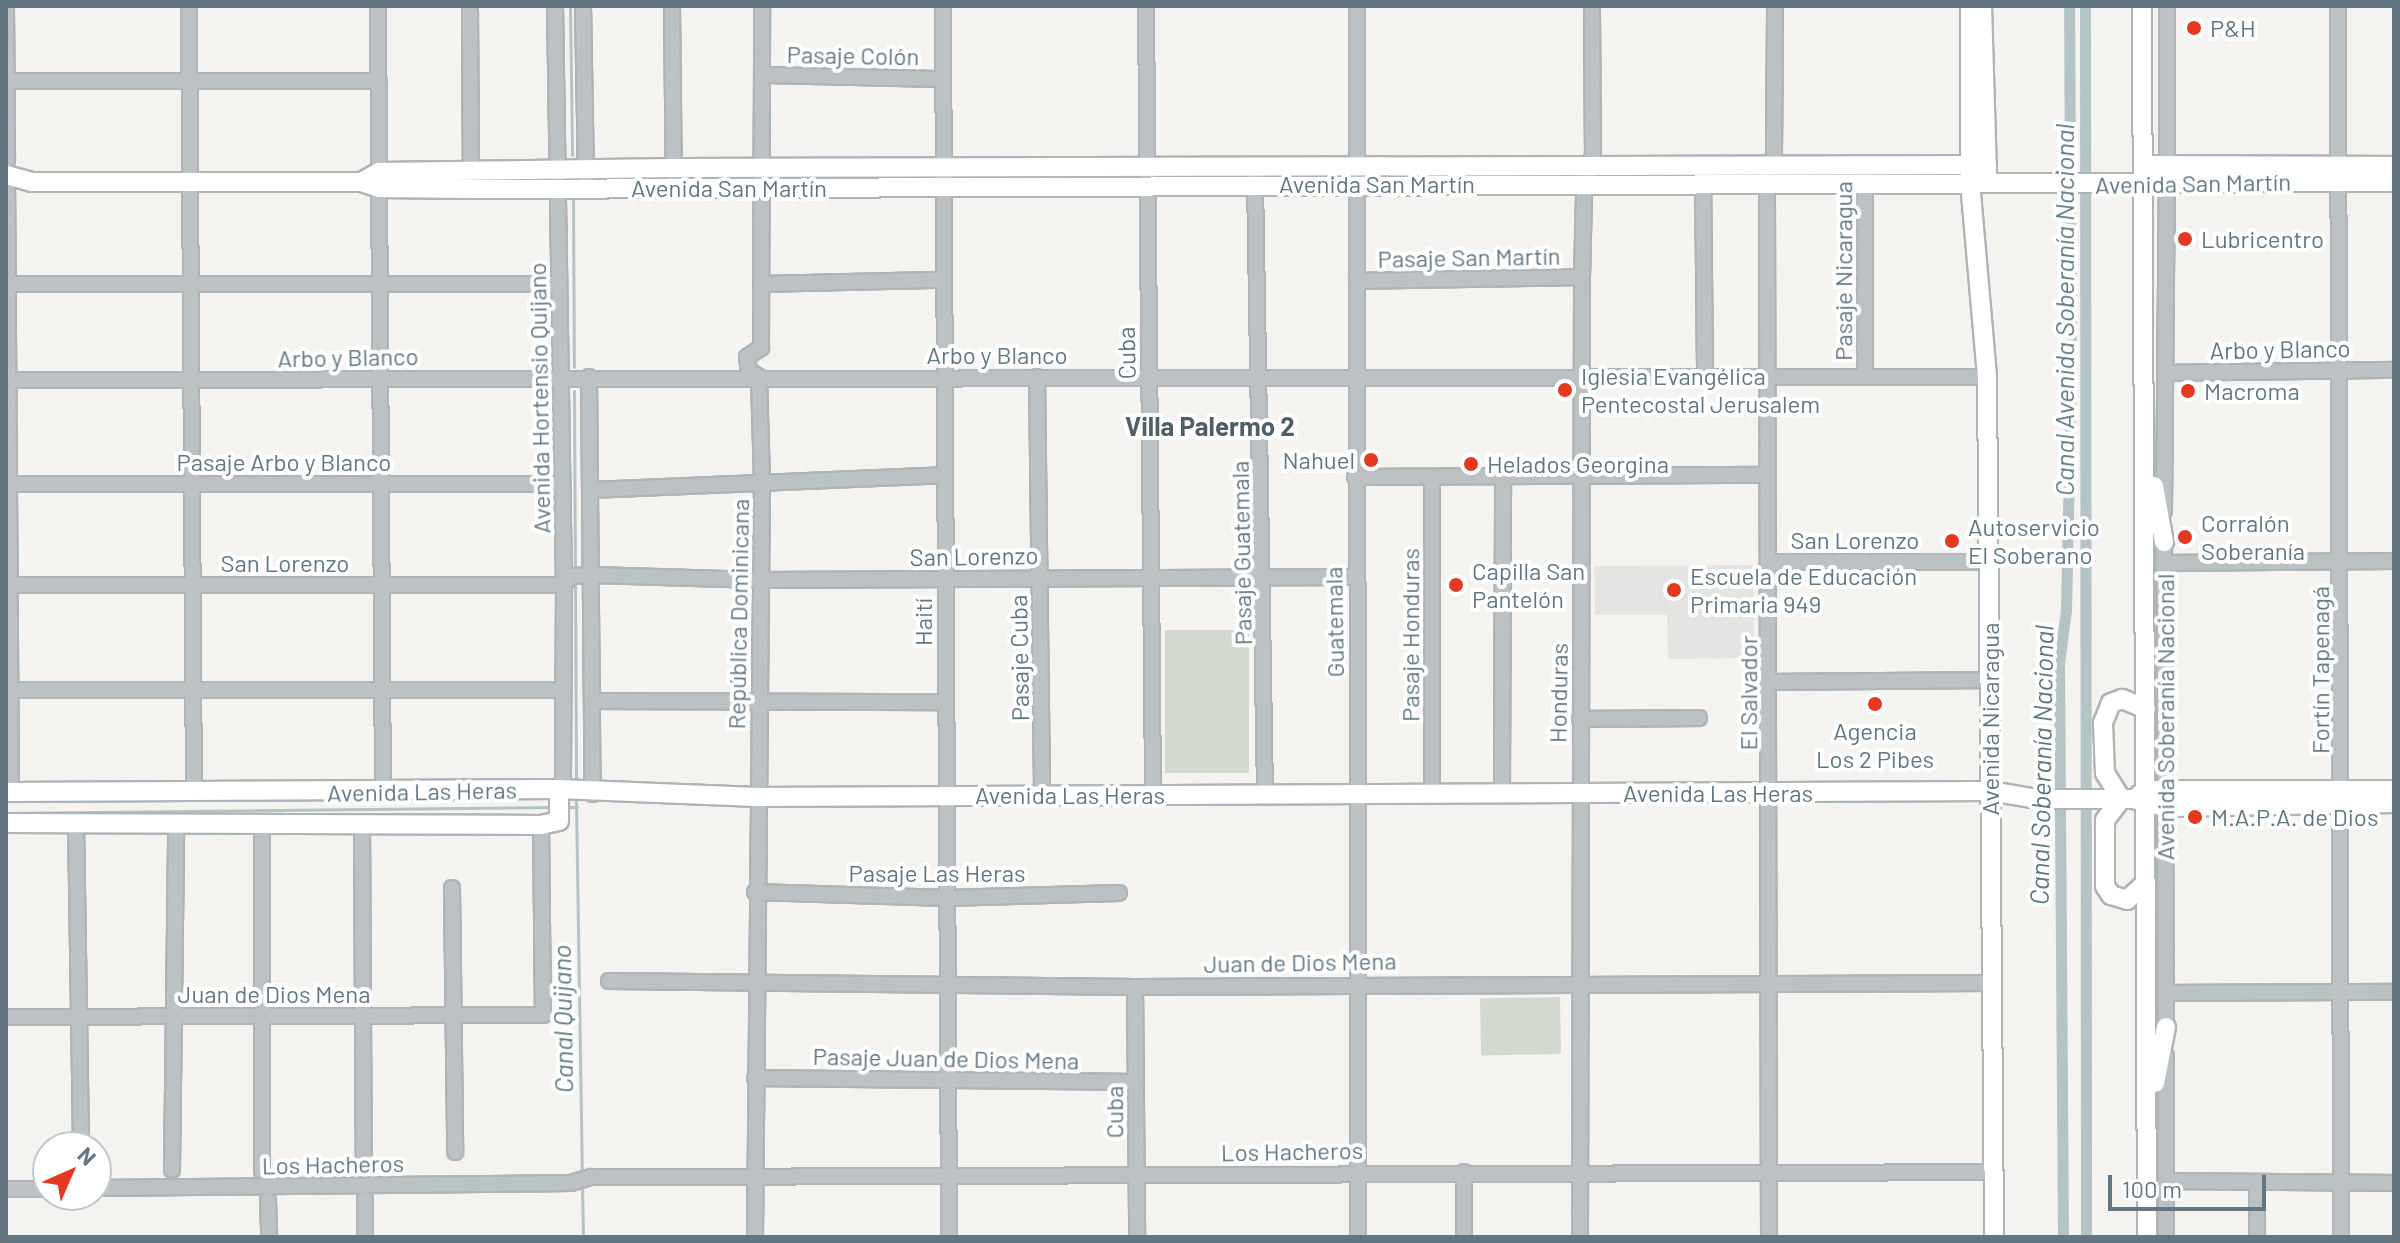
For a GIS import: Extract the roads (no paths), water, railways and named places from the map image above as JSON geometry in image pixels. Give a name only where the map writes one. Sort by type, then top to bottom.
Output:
[{"type":"main road","name":"Avenida Nicaragua","points":[[1970,6],[1979,173]]},
{"type":"main road","name":"Avenida Nicaragua","points":[[1982,6],[1976,201],[1987,377],[1994,1237]]},
{"type":"main road","name":"Avenida Soberanía Nacional","points":[[2142,6],[2146,709],[2137,799],[2146,882],[2147,1237]]},
{"type":"main road","name":"Avenida San Martín","points":[[1354,176],[1592,165],[1703,175]]},
{"type":"main road","name":"Avenida San Martín","points":[[674,178],[759,189],[944,178],[1255,175],[1586,184],[1703,175],[1979,173],[2054,185],[2099,185],[2145,175],[2337,174],[2394,166]]},
{"type":"main road","name":"Avenida San Martín","points":[[7,178],[32,182],[190,182],[674,178],[762,170],[944,178]]},
{"type":"main road","name":"Avenida San Martín","points":[[2337,174],[2394,182]]},
{"type":"main road","points":[[2145,434],[2164,542]]},
{"type":"main road","points":[[2146,709],[2122,699],[2105,712],[2105,773],[2137,799],[2105,820],[2105,886],[2111,895],[2127,900],[2146,882]]},
{"type":"main road","points":[[550,823],[559,789]]},
{"type":"main road","name":"Avenida Las Heras","points":[[8,792],[559,789],[593,794],[757,797],[1990,791],[2038,799],[2165,799],[2343,797],[2394,790]]},
{"type":"main road","name":"Avenida Las Heras","points":[[2343,797],[2394,803]]},
{"type":"main road","name":"Avenida Las Heras","points":[[6,823],[550,823]]},
{"type":"main road","points":[[2147,1124],[2166,1027]]},
{"type":"street","points":[[6,6],[8,792]]},
{"type":"street","points":[[189,6],[194,792]]},
{"type":"street","points":[[378,6],[379,81],[373,181],[380,284],[383,792]]},
{"type":"street","points":[[470,6],[471,180]]},
{"type":"street","name":"Avenida Hortensio Quijano","points":[[555,6],[562,484],[594,701],[593,794]]},
{"type":"street","points":[[583,6],[586,178]]},
{"type":"street","points":[[672,6],[674,178]]},
{"type":"street","name":"República Dominicana","points":[[755,1237],[755,892],[762,480],[759,377],[749,371],[747,357],[761,348],[759,189],[764,75],[762,6]]},
{"type":"street","name":"Haití","points":[[943,6],[949,1237]]},
{"type":"street","name":"Cuba","points":[[1146,6],[1153,795]]},
{"type":"street","name":"Guatemala","points":[[1357,6],[1354,176],[1357,281],[1358,1237]]},
{"type":"street","name":"Honduras","points":[[1580,1237],[1581,377],[1586,184],[1592,165],[1592,6]]},
{"type":"street","name":"El Salvador","points":[[1769,1237],[1767,377],[1775,6]]},
{"type":"street","name":"Avenida Soberanía Nacional","points":[[2166,1237],[2164,542],[2167,6]]},
{"type":"street","name":"Fortín Tapenagá","points":[[2338,6],[2337,370],[2343,797],[2341,1237]]},
{"type":"street","name":"Pasaje Colón","points":[[764,75],[941,79]]},
{"type":"street","points":[[6,81],[379,81]]},
{"type":"street","name":"Pasaje Nicaragua","points":[[1865,174],[1865,377]]},
{"type":"street","name":"Pasaje Guatemala","points":[[1255,175],[1261,377],[1265,794]]},
{"type":"street","points":[[1703,175],[1705,377]]},
{"type":"street","name":"Pasaje San Martín","points":[[1357,281],[1582,277]]},
{"type":"street","points":[[761,284],[943,280]]},
{"type":"street","points":[[7,284],[559,284]]},
{"type":"street","name":"Arbo y Blanco","points":[[2166,373],[2394,370]]},
{"type":"street","name":"Avenida Hortensio Quijano","points":[[559,789],[563,780],[563,690],[591,490],[589,377]]},
{"type":"street","name":"Pasaje Cuba","points":[[1037,377],[1042,795]]},
{"type":"street","name":"Arbo y Blanco","points":[[8,380],[1987,377]]},
{"type":"street","points":[[591,490],[762,480],[944,475]]},
{"type":"street","points":[[1355,477],[1503,479],[1767,475]]},
{"type":"street","name":"Pasaje Honduras","points":[[1432,477],[1432,794]]},
{"type":"street","points":[[1502,793],[1503,479]]},
{"type":"street","name":"Pasaje Arbo y Blanco","points":[[8,484],[562,484]]},
{"type":"street","points":[[2164,563],[2394,561]]},
{"type":"street","name":"San Lorenzo","points":[[1769,562],[1989,562]]},
{"type":"street","name":"San Lorenzo","points":[[8,585],[382,585],[578,578],[1355,577]]},
{"type":"street","points":[[1770,682],[1990,680]]},
{"type":"street","points":[[8,690],[563,690]]},
{"type":"street","points":[[594,701],[758,705],[945,702]]},
{"type":"street","points":[[1580,719],[1699,718]]},
{"type":"street","points":[[172,1170],[176,822]]},
{"type":"street","points":[[362,822],[364,1165]]},
{"type":"street","points":[[76,823],[81,1131]]},
{"type":"street","points":[[262,823],[262,1171]]},
{"type":"street","name":"Juan de Dios Mena","points":[[6,1017],[364,1016],[453,1012],[543,1015],[550,823]]},
{"type":"street","points":[[452,888],[455,1152]]},
{"type":"street","name":"Pasaje Las Heras","points":[[755,892],[947,898],[1119,893]]},
{"type":"street","name":"Juan de Dios Mena","points":[[609,981],[1135,987],[1770,981],[1992,983]]},
{"type":"street","name":"Cuba","points":[[1135,987],[1137,1237]]},
{"type":"street","points":[[2167,993],[2394,992]]},
{"type":"street","name":"Pasaje Juan de Dios Mena","points":[[755,1078],[1136,1082]]},
{"type":"street","points":[[1464,1172],[1464,1237]]},
{"type":"street","name":"Los Hacheros","points":[[112,1188],[949,1174],[1993,1172]]},
{"type":"street","points":[[2165,1181],[2394,1183]]},
{"type":"street","points":[[2257,1183],[2257,1237]]},
{"type":"street","points":[[6,1189],[32,1189]]},
{"type":"street","points":[[365,1199],[365,1237]]},
{"type":"street","points":[[268,1200],[269,1237]]},
{"type":"waterway","name":"Canal Quijano","points":[[570,6],[572,155]]},
{"type":"waterway","name":"Canal Soberanía Nacional","points":[[2063,1237],[2059,663],[2066,610],[2071,368],[2069,6]]},
{"type":"waterway","name":"Canal Avenida Soberanía Nacional","points":[[2085,6],[2086,1237]]},
{"type":"waterway","name":"Canal Quijano","points":[[573,198],[574,367]]},
{"type":"waterway","name":"Canal Quijano","points":[[574,391],[575,571]]},
{"type":"waterway","name":"Canal Quijano","points":[[575,582],[576,783]]},
{"type":"waterway","name":"Canal Quijano","points":[[576,801],[582,1173]]},
{"type":"waterway","points":[[6,813],[554,807]]},
{"type":"waterway","points":[[566,807],[577,807]]},
{"type":"waterway","name":"Canal Quijano","points":[[582,1185],[583,1237]]},
{"type":"place","name":"P&H","points":[[2194,28]]},
{"type":"place","name":"Lubricentro","points":[[2185,239]]},
{"type":"place","name":"Iglesia Evangélica Pentecostal Jerusalem","points":[[1565,390]]},
{"type":"place","name":"Macroma","points":[[2188,391]]},
{"type":"place","name":"Nahuel","points":[[1371,460]]},
{"type":"place","name":"Helados Georgina","points":[[1471,464]]},
{"type":"place","name":"Corralón Soberanía","points":[[2185,537]]},
{"type":"place","name":"Autoservicio El Soberano","points":[[1952,541]]},
{"type":"place","name":"Capilla San Pantelón","points":[[1456,585]]},
{"type":"place","name":"Escuela de Educación Primaria 949","points":[[1674,590]]},
{"type":"place","name":"Agencia Los 2 Pibes","points":[[1875,704]]},
{"type":"place","name":"M.A.P.A. de Dios","points":[[2195,817]]},
{"type":"district","name":"Villa Palermo 2","points":[[1210,426]]}]
